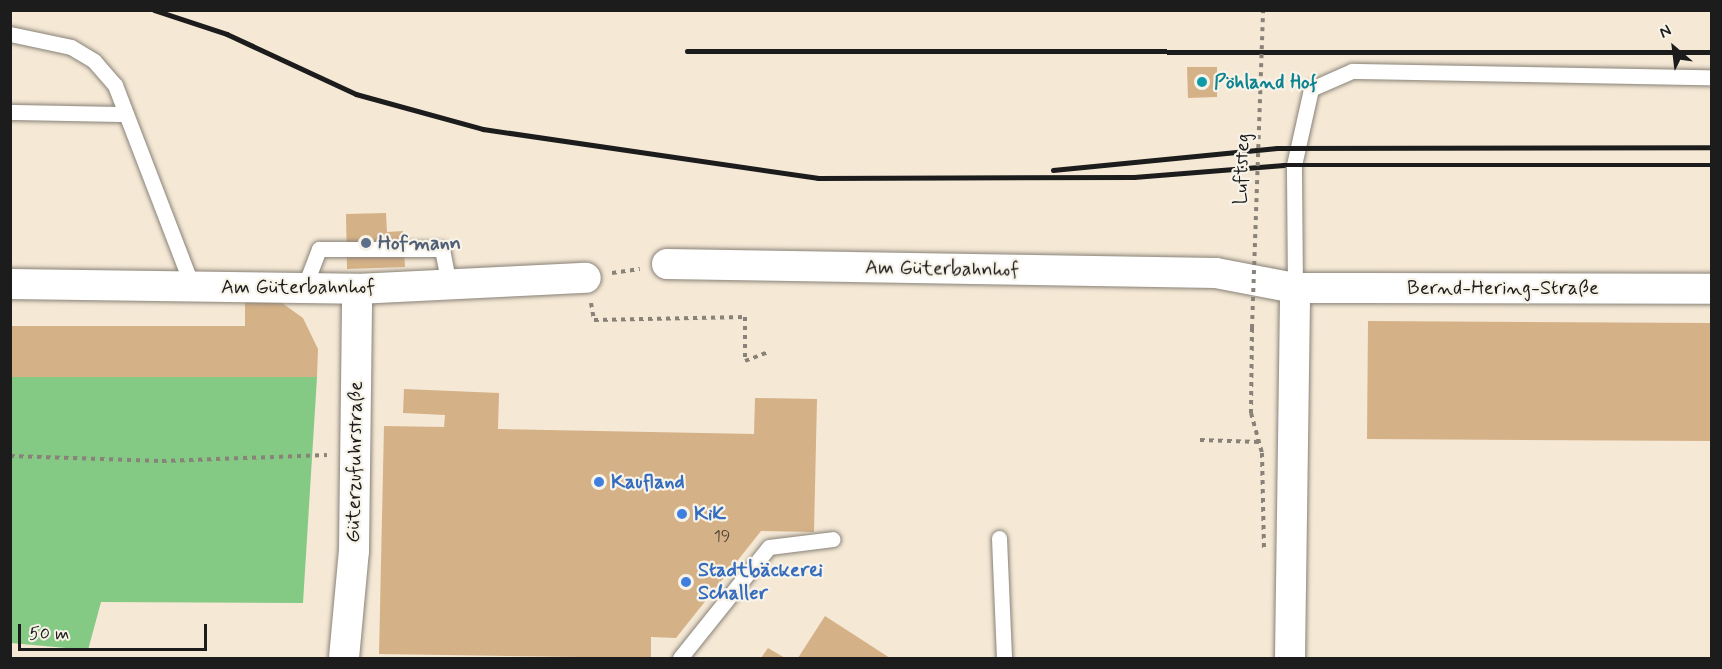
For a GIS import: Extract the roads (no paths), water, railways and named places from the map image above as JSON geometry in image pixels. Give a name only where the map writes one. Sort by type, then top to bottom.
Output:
[{"type":"street","name":"Am Güterbahnhof","points":[[667,264],[1216,273]]},
{"type":"street","name":"Bernd-Hering-Straße","points":[[1216,273],[1295,288],[1712,290]]},
{"type":"street","name":"Am Güterbahnhof","points":[[10,284],[357,289],[586,278]]},
{"type":"street","points":[[1290,658],[1295,288]]},
{"type":"street","name":"Güterzufuhrstraße","points":[[341,651],[354,551],[357,289]]},
{"type":"lane","points":[[10,34],[71,47],[94,61],[115,85],[192,286]]},
{"type":"lane","points":[[1295,288],[1294,165],[1311,89],[1352,71],[1712,76]]},
{"type":"lane","points":[[10,112],[125,114]]},
{"type":"lane","points":[[304,288],[319,249],[442,249],[449,286]]},
{"type":"lane","points":[[999,538],[1004,658]]},
{"type":"lane","points":[[680,658],[769,547],[832,539]]},
{"type":"railway","points":[[154,10],[227,34],[356,94],[483,129],[818,178],[1134,177],[1284,165],[1712,165]]},
{"type":"railway","points":[[687,51],[1712,52]]},
{"type":"railway","points":[[1053,170],[1277,148],[1712,147]]},
{"type":"place","name":"Pöhland Hof","points":[[1202,82]]},
{"type":"place","name":"Hofmann","points":[[366,243]]},
{"type":"place","name":"Kaufland","points":[[599,482]]},
{"type":"place","name":"KiK","points":[[682,514]]},
{"type":"place","name":"Stadtbäckerei Schaller","points":[[686,582]]}]
